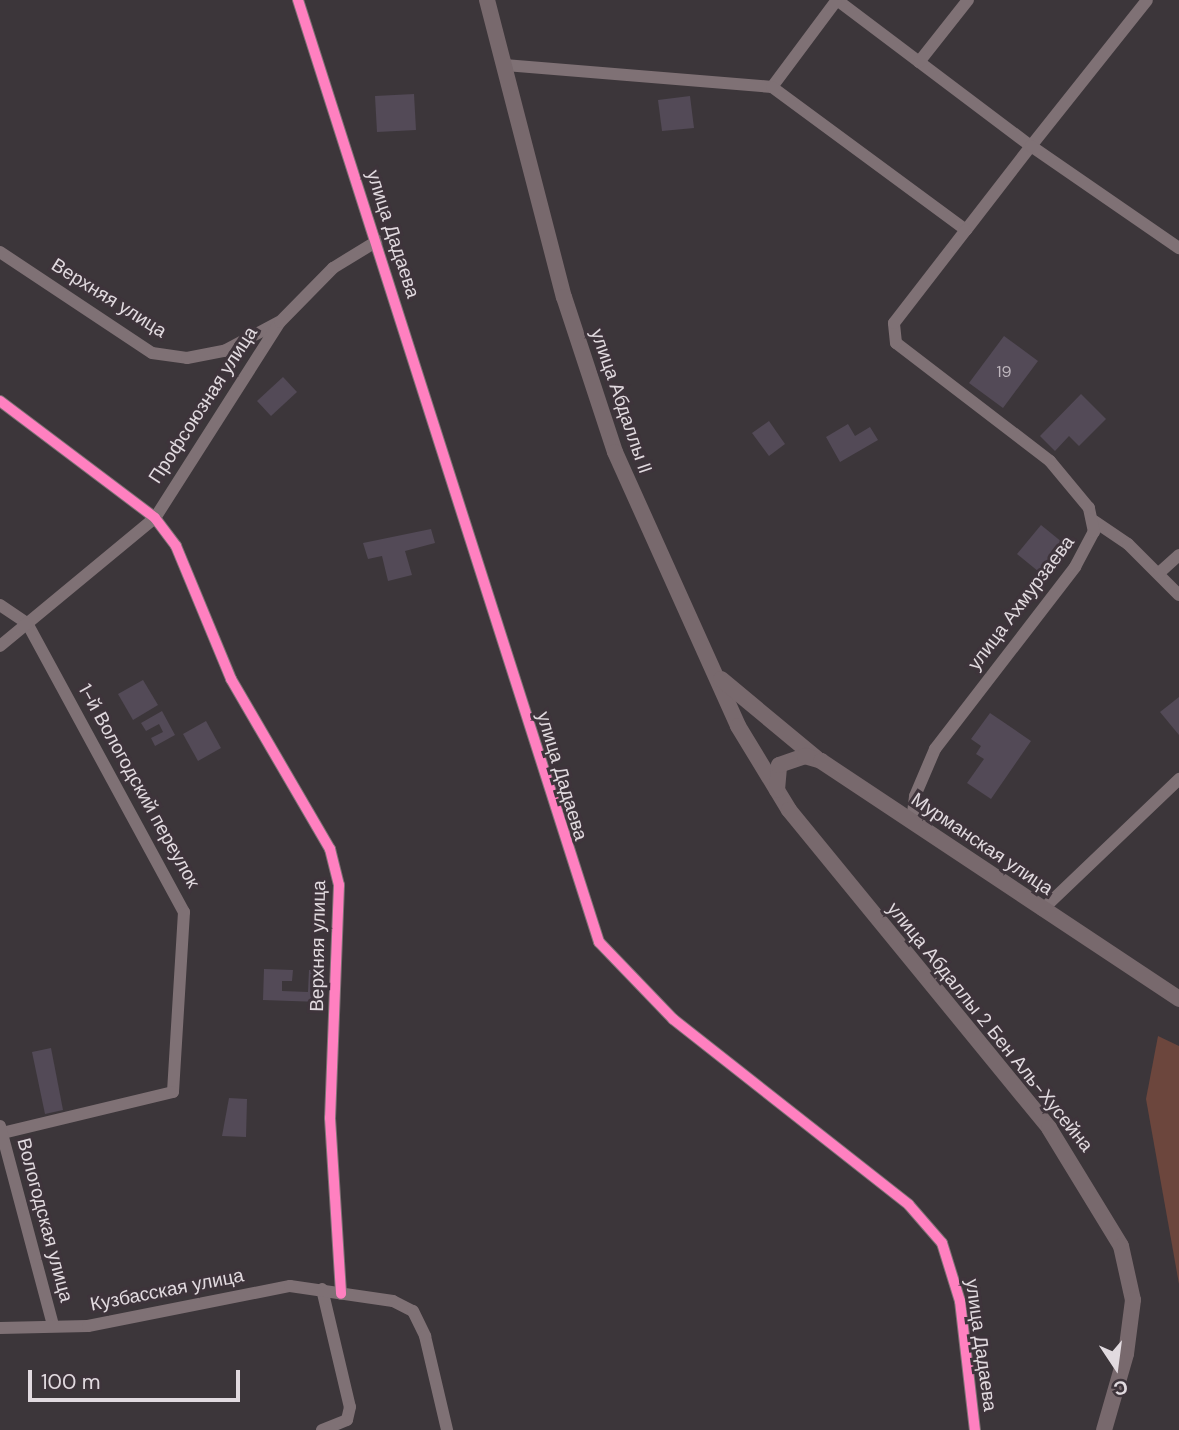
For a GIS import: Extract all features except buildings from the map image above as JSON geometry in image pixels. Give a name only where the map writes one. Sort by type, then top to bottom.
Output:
[{"type":"main road","name":"улица Абдаллы II","points":[[487,0],[597,401],[640,515],[704,660],[777,792]]},
{"type":"main road","name":"Мурманская улица","points":[[704,660],[735,695],[821,761],[1179,999]]},
{"type":"main road","points":[[777,792],[779,765],[805,756],[821,761]]},
{"type":"main road","name":"улица Абдаллы 2 Бен Аль-Хусейна","points":[[777,792],[1049,1128],[1106,1215],[1121,1246],[1133,1300],[1126,1354],[1104,1430]]},
{"type":"street","name":"улица Дадаева","points":[[298,0],[599,942],[673,1019],[909,1205],[942,1243],[960,1301],[975,1430]]},
{"type":"street","points":[[919,62],[968,0]]},
{"type":"street","points":[[505,65],[772,86],[965,230],[1147,0]]},
{"type":"street","points":[[772,86],[836,1],[1031,146],[1179,248]]},
{"type":"street","name":"улица Ахмурзаева","points":[[912,821],[915,796],[936,749],[1074,567],[1090,543],[1094,521],[1050,461],[902,351],[894,323],[965,230]]},
{"type":"street","points":[[280,322],[333,268],[377,241]]},
{"type":"street","name":"Верхняя улица","points":[[0,252],[152,352],[187,358],[225,351],[280,322]]},
{"type":"street","name":"Профсоюзная улица","points":[[0,646],[155,518],[280,322]]},
{"type":"street","name":"Верхняя улица","points":[[0,401],[155,518],[176,546],[231,679],[336,865],[339,906],[330,1118],[341,1294]]},
{"type":"street","points":[[1094,521],[1159,573],[1179,595]]},
{"type":"street","points":[[1159,573],[1179,555]]},
{"type":"street","points":[[0,605],[27,623]]},
{"type":"street","name":"1-й Вологодский переулок","points":[[1,1129],[173,1092],[183,939],[183,906],[27,623]]},
{"type":"street","points":[[1042,910],[1179,779]]},
{"type":"street","name":"Вологодская улица","points":[[1,1129],[53,1325]]},
{"type":"street","name":"Кузбасская улица","points":[[0,1328],[101,1324],[290,1286],[393,1301],[413,1311],[425,1336],[447,1430]]},
{"type":"street","points":[[322,1289],[350,1407],[347,1420],[322,1430]]},
{"type":"shaded area","points":[[1158,1036],[1179,1046],[1179,1284],[1146,1099]]},
{"type":"cycle path","points":[[298,0],[599,942],[673,1019],[909,1205],[942,1243],[960,1301],[975,1430]]},
{"type":"cycle path","points":[[0,401],[155,518],[176,546],[231,679],[330,849],[339,885],[330,1118],[341,1294]]}]
